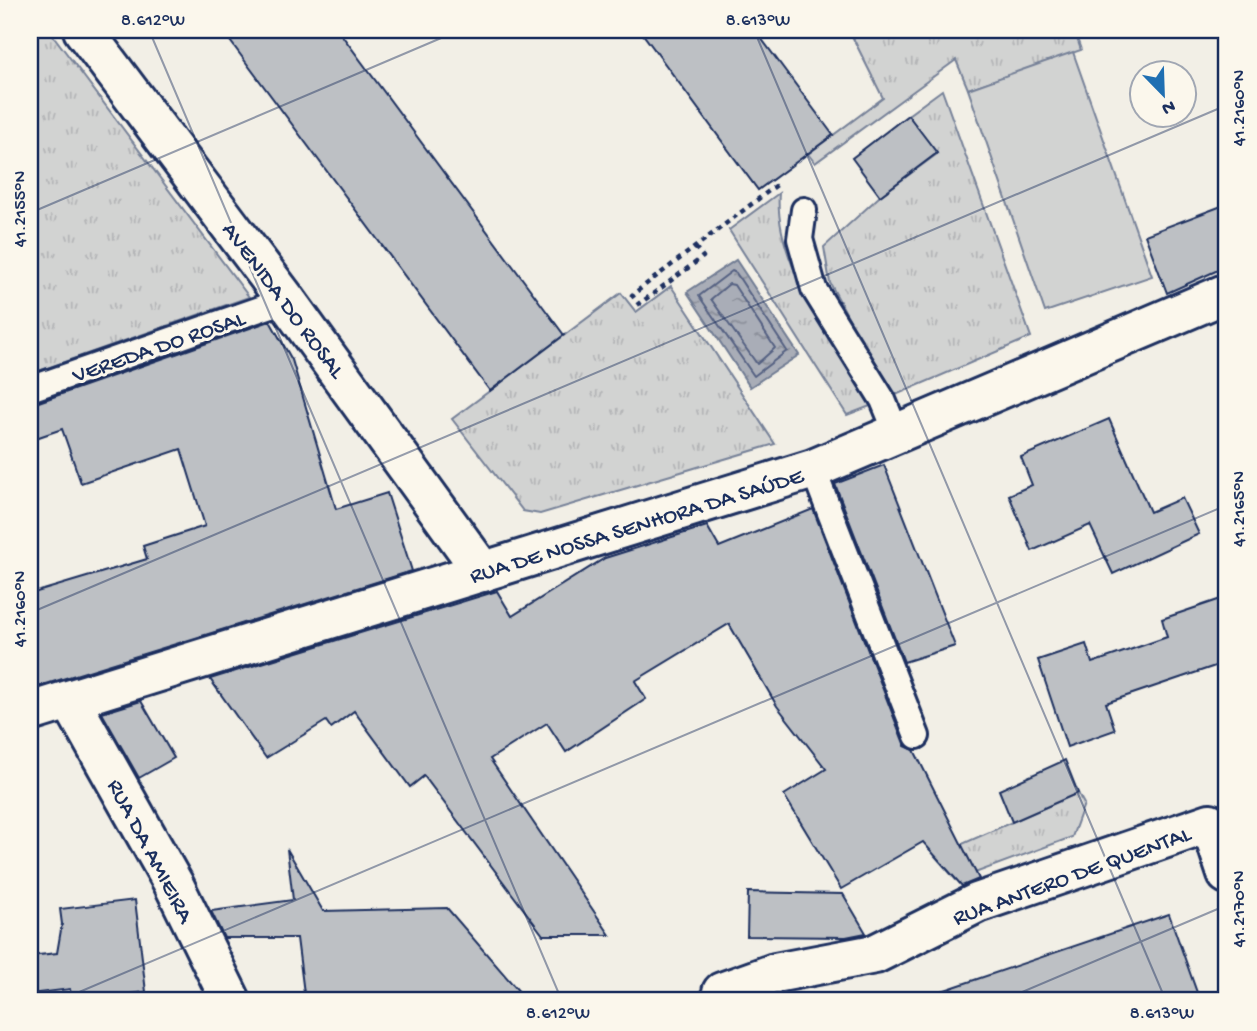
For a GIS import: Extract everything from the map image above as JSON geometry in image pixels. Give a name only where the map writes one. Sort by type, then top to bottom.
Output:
[{"type":"street","name":"AVENIDA DO ROSAL","points":[[83,30],[286,300],[483,572]]},
{"type":"street","name":"RUA DE NOSSA SENHORA DA SAÚDE","points":[[30,712],[813,469],[1227,293]]},
{"type":"street","name":"RUA DA AMIEIRA","points":[[70,700],[173,883],[231,1001]]},
{"type":"street","name":"RUA ANTERO DE QUENTAL","points":[[723,997],[775,973],[875,954],[976,903],[1210,823],[1227,874]]},
{"type":"lane","points":[[804,210],[800,239],[814,289],[883,400],[897,434]]},
{"type":"lane","name":"VEREDA DO ROSAL","points":[[30,389],[286,300]]},
{"type":"lane","points":[[813,469],[917,736]]},
{"type":"path","points":[[695,247],[703,257],[639,304],[632,295],[663,272],[695,247],[790,175],[799,187],[804,210]]},
{"type":"path","points":[[658,265],[663,272]]},
{"type":"green space","points":[[30,30],[49,30],[249,297],[30,374]]},
{"type":"green space","points":[[849,30],[1074,30],[1081,50],[968,89],[956,60],[815,163],[808,154],[883,98]]},
{"type":"green space","points":[[1073,52],[1152,276],[1045,312],[968,89]]},
{"type":"green space","points":[[942,90],[1031,337],[891,397],[830,283],[824,247],[880,196],[937,154],[908,115]]},
{"type":"green space","points":[[779,193],[780,220],[786,247],[797,276],[810,304],[873,405],[847,415],[729,230]]},
{"type":"green space","points":[[671,286],[775,444],[540,514],[523,511],[452,419],[621,293],[636,312]]},
{"type":"green space","points":[[1078,793],[1084,804],[1072,837],[956,880],[935,856]]},
{"type":"water","points":[[736,260],[799,355],[750,387],[687,292]]},
{"type":"building","points":[[222,30],[338,30],[564,335],[490,391]]},
{"type":"building","points":[[640,30],[755,30],[833,135],[758,190]]},
{"type":"building","points":[[908,115],[937,153],[880,196],[852,158]]},
{"type":"building","points":[[1227,204],[1227,266],[1167,293],[1145,235]]},
{"type":"building","points":[[270,321],[292,360],[336,509],[387,493],[412,571],[30,689],[30,594],[147,559],[143,546],[205,526],[181,449],[81,483],[62,429],[30,440],[30,405]]},
{"type":"building","points":[[1109,419],[1150,512],[1182,498],[1199,534],[1113,574],[1090,525],[1032,551],[1009,495],[1032,485],[1021,457]]},
{"type":"building","points":[[884,465],[955,646],[904,662],[835,484]]},
{"type":"building","points":[[813,509],[905,746],[914,750],[979,879],[962,886],[923,842],[841,889],[784,795],[826,769],[777,706],[729,624],[635,681],[646,699],[566,752],[547,723],[490,759],[610,935],[543,935],[424,776],[410,787],[354,711],[331,728],[326,721],[266,758],[210,679],[497,591],[512,616],[605,558],[707,526],[719,547]]},
{"type":"building","points":[[1227,597],[1227,662],[1106,703],[1115,730],[1067,747],[1038,660],[1086,644],[1092,663],[1167,637],[1162,619]]},
{"type":"building","points":[[141,701],[174,758],[139,778],[102,713]]},
{"type":"building","points":[[1065,760],[1078,793],[1012,822],[999,790]]},
{"type":"building","points":[[287,849],[323,911],[447,908],[527,1001],[305,1001],[297,938],[224,938],[211,911],[293,900]]},
{"type":"building","points":[[748,892],[843,894],[866,933],[846,937],[747,936]]},
{"type":"building","points":[[135,900],[146,992],[72,1001],[70,989],[30,994],[30,956],[57,953],[62,924],[60,909]]},
{"type":"building","points":[[1169,914],[1200,1001],[931,1001],[930,995]]}]
